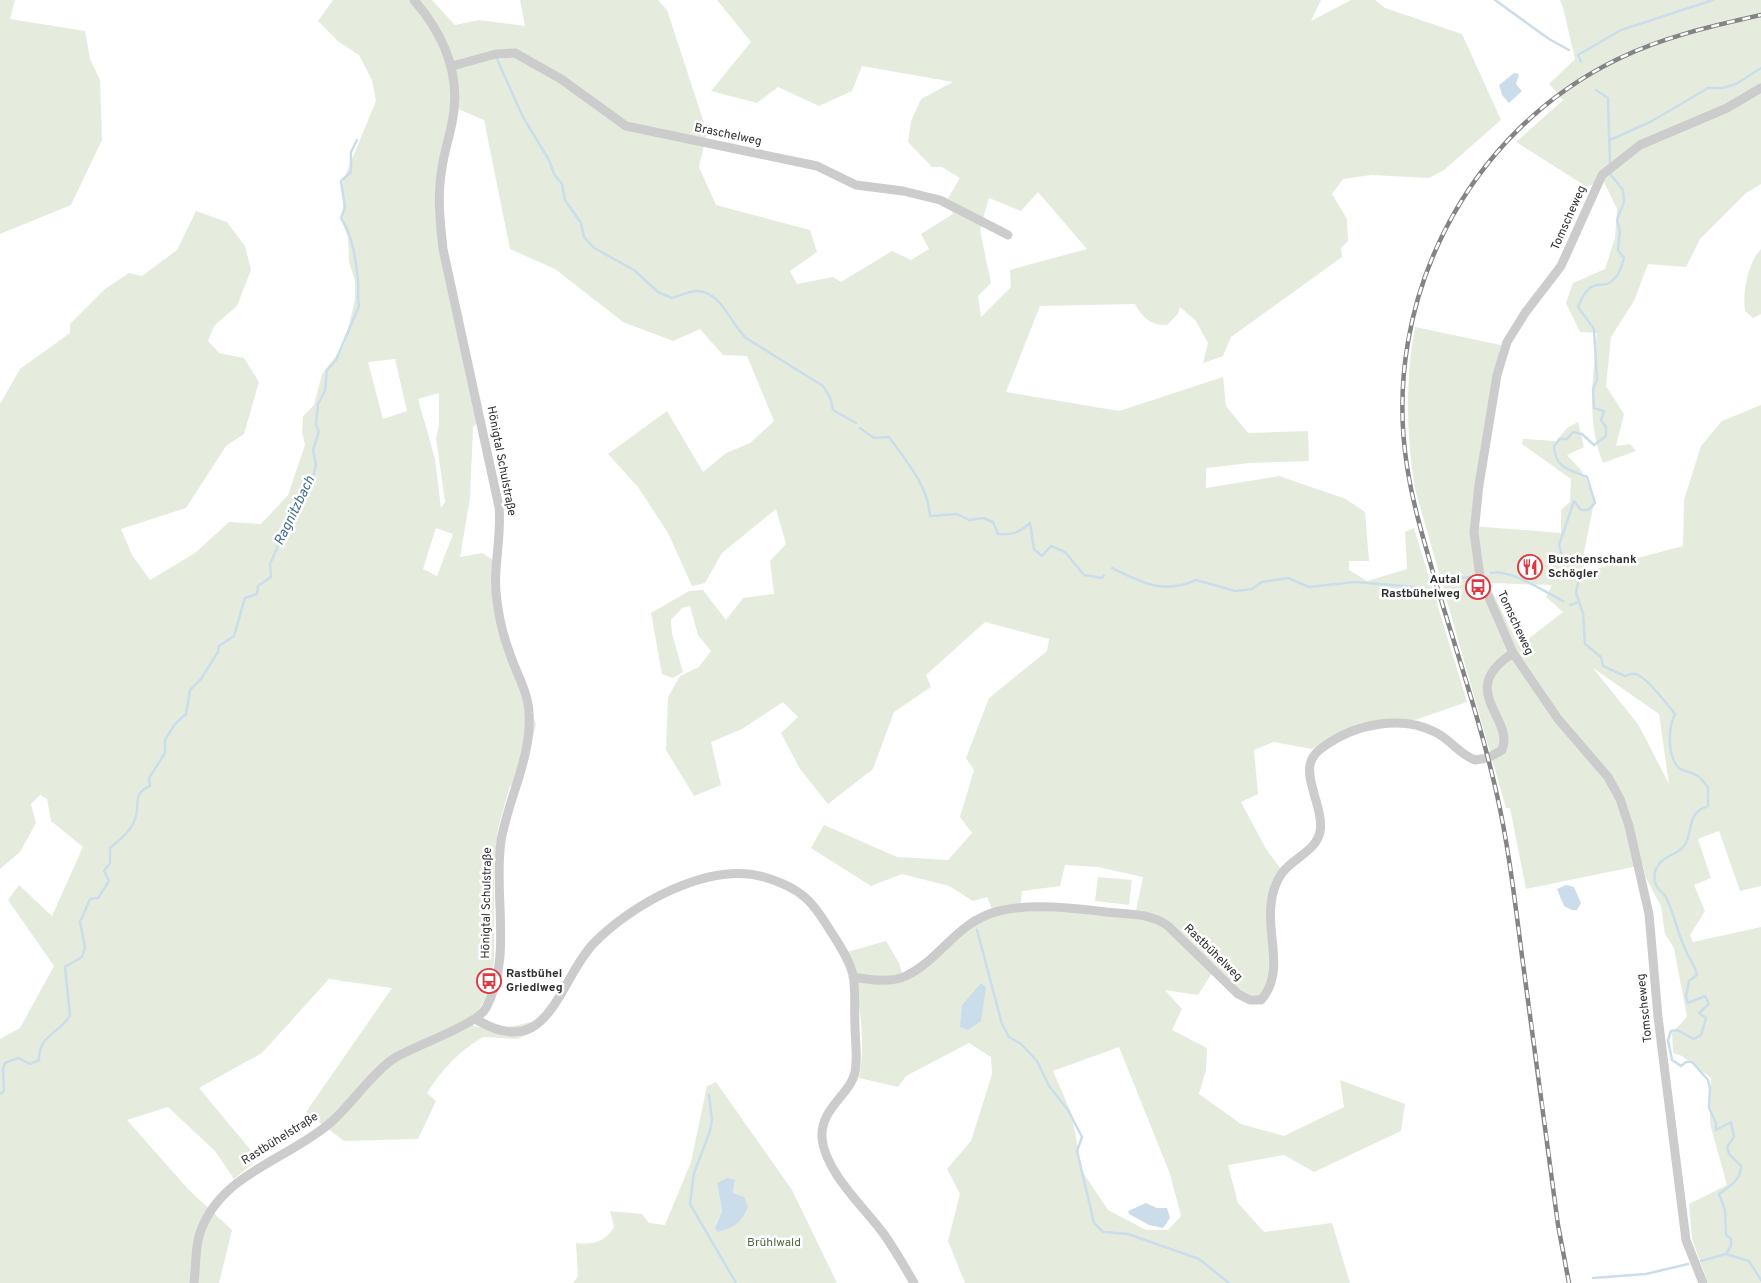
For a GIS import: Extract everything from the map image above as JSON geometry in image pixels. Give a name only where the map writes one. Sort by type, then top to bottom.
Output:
[{"type":"street","name":"Hönigtal Schulstraße","points":[[414,0],[438,32],[452,66],[455,105],[442,169],[439,205],[442,249],[500,507],[500,529],[495,566],[497,602],[509,652],[524,690],[529,711],[525,750],[504,829],[498,862],[498,970],[486,1007],[477,1020]]},
{"type":"street","name":"Braschelweg","points":[[452,66],[496,54],[515,53],[561,80],[626,126],[817,166],[856,185],[903,190],[940,200],[1008,235]]},
{"type":"street","name":"Tomscheweg","points":[[1703,1283],[1686,1240],[1658,1017],[1648,914],[1629,826],[1620,799],[1608,777],[1558,719],[1513,653],[1480,577],[1474,532],[1479,485],[1497,375],[1506,342],[1525,313],[1561,266],[1602,174],[1640,145],[1727,108],[1761,88]]},
{"type":"street","name":"Rastbühelweg","points":[[853,977],[882,980],[905,977],[925,964],[950,938],[971,923],[999,911],[1034,908],[1085,910],[1155,918],[1168,926],[1238,994],[1250,1000],[1261,1000],[1269,991],[1275,953],[1270,907],[1274,887],[1283,872],[1316,842],[1320,833],[1321,823],[1309,768],[1312,756],[1332,741],[1360,727],[1389,724],[1424,728],[1436,732],[1458,751],[1475,760],[1496,755],[1502,750],[1504,736],[1490,702],[1488,685],[1494,667],[1513,653]]},
{"type":"street","points":[[477,1020],[486,1026],[516,1031],[536,1024],[550,1013],[593,944],[637,910],[676,887],[736,872],[756,875],[778,882],[803,895],[815,906],[838,943],[853,977],[855,1074],[824,1120],[822,1138],[827,1155],[848,1193],[883,1233],[914,1283]]},
{"type":"street","name":"Rastbühelstraße","points":[[194,1283],[198,1238],[208,1214],[233,1185],[330,1123],[392,1060],[477,1020]]},
{"type":"green space","points":[[0,0],[15,0],[10,19],[85,31],[90,59],[100,80],[102,140],[71,205],[0,234]]},
{"type":"green space","points":[[333,0],[432,0],[455,25],[479,20],[525,26],[520,0],[658,0],[667,10],[707,132],[699,167],[716,205],[810,230],[817,252],[790,271],[797,284],[833,277],[841,282],[892,251],[911,260],[929,249],[921,234],[953,214],[947,200],[960,178],[942,167],[932,167],[908,142],[911,121],[921,99],[953,82],[862,66],[852,91],[819,106],[778,87],[757,103],[711,91],[751,42],[717,0],[1321,0],[1311,21],[1351,0],[1375,0],[1385,8],[1462,34],[1501,120],[1444,170],[1429,178],[1371,175],[1343,179],[1332,194],[1347,219],[1348,241],[1341,248],[1342,257],[1231,337],[1223,356],[1203,363],[1208,343],[1196,321],[1180,307],[1178,314],[1167,325],[1161,325],[1148,320],[1135,304],[1040,306],[1006,392],[1119,411],[1223,377],[1226,406],[1248,433],[1308,431],[1309,461],[1250,463],[1206,468],[1206,488],[1279,476],[1346,499],[1365,512],[1369,561],[1349,561],[1349,570],[1367,581],[1407,569],[1405,532],[1414,528],[1467,702],[1412,721],[1376,721],[1358,724],[1312,749],[1274,742],[1254,750],[1258,794],[1241,802],[1266,849],[1283,872],[1274,887],[1275,953],[1269,991],[1250,1000],[1214,970],[1198,995],[1165,990],[1182,1009],[1172,1030],[1207,1048],[1206,1070],[1199,1094],[1241,1124],[1284,1136],[1344,1107],[1340,1080],[1405,1104],[1401,1131],[1314,1172],[1284,1155],[1228,1165],[1238,1203],[1264,1232],[1332,1223],[1350,1283],[965,1283],[948,1241],[960,1194],[947,1169],[971,1141],[992,1074],[991,1057],[969,1043],[906,1076],[898,1087],[859,1078],[862,1031],[855,983],[847,952],[886,941],[899,963],[904,980],[980,919],[988,920],[992,909],[987,897],[973,901],[949,886],[902,874],[871,886],[811,848],[824,825],[897,857],[948,860],[972,833],[960,817],[974,770],[966,758],[989,698],[1047,651],[1049,639],[985,622],[926,675],[931,687],[894,712],[873,769],[828,804],[800,769],[781,733],[798,717],[783,702],[742,729],[711,742],[721,785],[694,796],[666,750],[668,697],[680,676],[699,667],[711,651],[698,635],[690,606],[682,608],[671,620],[672,634],[683,672],[673,678],[662,674],[651,613],[689,591],[703,590],[726,620],[743,598],[774,594],[770,561],[786,544],[776,509],[722,553],[705,583],[692,586],[668,533],[638,487],[608,454],[667,411],[703,472],[726,453],[750,443],[774,421],[747,356],[723,355],[700,329],[673,341],[623,322],[555,269],[510,249],[484,120],[451,106],[442,154],[440,223],[477,423],[473,427],[470,498],[460,557],[482,553],[493,560],[508,660],[536,724],[522,783],[510,786],[498,828],[494,870],[494,961],[487,995],[473,1021],[473,1026],[502,1027],[530,1022],[536,1031],[517,1039],[483,1037],[458,1055],[427,1093],[436,1101],[418,1139],[344,1141],[306,1112],[392,988],[329,979],[262,1053],[199,1088],[258,1159],[234,1179],[215,1151],[168,1107],[127,1120],[189,1190],[232,1230],[219,1283],[0,1283],[0,1039],[20,1028],[54,966],[8,900],[19,885],[52,916],[83,847],[51,821],[47,799],[40,795],[31,804],[36,823],[20,852],[0,869],[0,404],[20,369],[70,333],[70,324],[105,289],[129,273],[142,276],[177,250],[196,211],[227,222],[245,246],[251,270],[237,306],[214,326],[208,341],[219,353],[244,358],[259,382],[244,434],[226,446],[186,508],[121,529],[132,555],[150,580],[195,553],[229,522],[261,524],[288,495],[305,445],[302,432],[303,416],[314,405],[322,374],[344,346],[355,299],[355,281],[349,262],[348,237],[343,224],[343,181],[376,101],[372,80],[359,55],[339,42],[318,21]],"holes":[[[1038,192],[1087,249],[1010,270],[1011,287],[981,317],[978,296],[991,283],[980,230],[989,198],[1021,211]],[[395,359],[407,411],[383,419],[368,362]],[[439,393],[439,425],[436,438],[445,502],[441,508],[435,459],[418,399]],[[436,528],[453,534],[437,576],[423,569]],[[1065,865],[1098,867],[1143,877],[1135,915],[1020,909],[1022,891],[1060,886]],[[1119,1047],[1170,1174],[1181,1216],[1168,1230],[1146,1230],[1108,1210],[1082,1171],[1072,1115],[1053,1071]]]},
{"type":"green space","points":[[1560,0],[1761,0],[1761,184],[1746,193],[1700,239],[1686,267],[1648,264],[1634,301],[1611,337],[1606,386],[1624,414],[1616,446],[1630,444],[1636,451],[1603,463],[1594,432],[1592,399],[1597,333],[1580,332],[1566,303],[1573,283],[1605,269],[1615,238],[1617,209],[1603,180],[1587,187],[1516,142],[1563,100],[1549,84],[1575,59]]},
{"type":"green space","points":[[1761,249],[1761,314],[1753,318],[1745,311],[1745,287],[1749,270]]},
{"type":"green space","points":[[1415,327],[1501,345],[1483,435],[1472,526],[1561,533],[1561,510],[1570,502],[1571,479],[1522,444],[1523,439],[1556,441],[1567,428],[1578,422],[1584,447],[1567,455],[1581,470],[1595,498],[1582,562],[1588,571],[1683,546],[1684,500],[1701,446],[1722,421],[1761,405],[1761,886],[1740,891],[1719,831],[1698,839],[1711,878],[1694,885],[1705,911],[1690,935],[1693,942],[1761,927],[1761,1283],[1708,1283],[1692,1239],[1689,1204],[1727,1185],[1710,1124],[1711,1078],[1682,1056],[1673,1053],[1672,1033],[1687,1017],[1674,948],[1665,934],[1661,906],[1645,876],[1643,865],[1526,889],[1510,808],[1506,808],[1415,489],[1408,428],[1408,388]],"holes":[[[1488,583],[1552,585],[1546,597],[1563,612],[1519,646]],[[1593,668],[1659,714],[1669,784],[1638,724]]]},
{"type":"green space","points":[[1098,877],[1132,880],[1129,905],[1095,901]]},
{"type":"green space","name":"Brühlwald","points":[[716,1082],[792,1190],[837,1283],[573,1283],[578,1276],[576,1243],[593,1243],[607,1236],[614,1227],[610,1211],[642,1214],[649,1223],[665,1225],[691,1162],[707,1086]],"holes":[[[735,1180],[733,1193],[715,1227],[722,1211],[717,1183]]]},
{"type":"water","points":[[1514,73],[1519,74],[1516,84],[1522,91],[1509,103],[1502,95],[1499,85]]},
{"type":"water","points":[[1566,885],[1574,887],[1581,903],[1577,910],[1564,906],[1557,889]]},
{"type":"water","points":[[981,983],[986,987],[981,1021],[968,1030],[960,1027],[962,1005]]},
{"type":"water","points":[[727,1178],[735,1180],[733,1193],[744,1197],[748,1207],[743,1217],[736,1224],[728,1229],[717,1232],[715,1228],[722,1211],[717,1183]]},
{"type":"water","points":[[1146,1203],[1157,1208],[1167,1208],[1170,1218],[1163,1228],[1149,1225],[1129,1214],[1128,1211]]},
{"type":"waterway","points":[[1495,0],[1549,39],[1569,50]]},
{"type":"waterway","points":[[1581,62],[1578,55],[1621,30],[1713,0]]},
{"type":"waterway","points":[[496,57],[523,117],[549,160],[554,174],[562,184],[565,200],[581,223],[584,237],[594,248],[634,270],[658,292],[672,298],[695,291],[704,292],[712,296],[724,308],[746,338],[823,386],[830,397],[833,410],[856,423]]},
{"type":"waterway","points":[[1610,140],[1652,121],[1708,88],[1722,88],[1736,84],[1761,68]]},
{"type":"waterway","points":[[1596,90],[1608,98],[1610,165]]},
{"type":"waterway","name":"Ragnitzbach","points":[[0,1094],[4,1091],[3,1069],[5,1063],[18,1058],[30,1064],[39,1060],[42,1045],[70,1015],[65,967],[82,957],[85,947],[80,922],[90,899],[98,898],[109,881],[104,871],[110,863],[110,848],[132,826],[136,816],[138,797],[144,789],[150,786],[149,778],[165,753],[165,740],[175,724],[186,714],[190,690],[201,679],[218,652],[219,646],[234,636],[245,598],[257,594],[258,586],[271,577],[270,564],[298,501],[305,494],[306,484],[314,474],[316,464],[313,450],[319,431],[316,425],[318,404],[325,391],[327,370],[336,360],[359,306],[358,282],[353,249],[341,218],[345,207],[341,181],[351,172],[351,152],[357,140]]},
{"type":"waterway","points":[[1572,575],[1566,573],[1559,545],[1574,501],[1581,510],[1588,510],[1595,503],[1587,477],[1564,467],[1557,459],[1554,446],[1560,439],[1567,439],[1573,432],[1582,434],[1594,445],[1606,436],[1606,427],[1601,420],[1604,411],[1594,408],[1593,389],[1597,380],[1594,329],[1578,307],[1588,289],[1611,282],[1616,277],[1624,258],[1618,250],[1620,231],[1617,220],[1624,202],[1623,190],[1611,175],[1611,170]]},
{"type":"waterway","points":[[860,428],[874,438],[889,437],[921,484],[930,516],[957,514],[969,520],[983,518],[993,522],[998,534],[1015,533],[1030,523],[1034,549],[1042,556],[1051,546],[1065,552],[1084,575],[1102,578],[1104,575]]},
{"type":"waterway","points":[[1112,568],[1152,585],[1173,586],[1196,580],[1235,591],[1252,589],[1262,582],[1288,578],[1309,587],[1355,582],[1415,587]]},
{"type":"waterway","points":[[1491,573],[1508,574],[1538,587],[1563,601]]},
{"type":"waterway","points":[[1454,579],[1477,576]]},
{"type":"waterway","points":[[1578,583],[1576,593],[1583,613],[1585,644],[1601,657],[1603,666],[1625,676],[1636,674],[1649,683],[1659,694],[1675,714],[1670,734],[1672,756],[1675,763],[1679,768],[1698,776],[1708,787],[1708,806],[1701,809],[1694,817],[1686,843],[1680,850],[1664,859],[1655,873],[1656,885],[1666,897],[1683,944],[1697,975],[1689,981],[1686,997],[1688,1003],[1705,996],[1709,1004],[1699,1013],[1706,1018],[1701,1035],[1694,1039],[1677,1030],[1671,1031],[1668,1040],[1672,1060],[1681,1066],[1686,1062],[1692,1062],[1708,1080],[1710,1088],[1709,1108],[1716,1123],[1716,1130],[1731,1122],[1734,1137],[1727,1147],[1729,1154],[1741,1166],[1737,1179],[1719,1194],[1725,1210],[1726,1235],[1731,1239],[1731,1246],[1726,1254],[1749,1261],[1761,1280]]},
{"type":"waterway","points":[[1570,605],[1579,602]]},
{"type":"waterway","points":[[977,930],[1002,1024],[1009,1037],[1021,1044],[1037,1061],[1049,1086],[1068,1110],[1082,1137],[1077,1151],[1094,1223],[1103,1232],[1128,1234],[1199,1259],[1229,1283]]},
{"type":"waterway","points":[[709,1095],[712,1120],[710,1131],[694,1173],[690,1204],[736,1283]]},
{"type":"waterway","points":[[1701,1261],[1726,1254]]},
{"type":"waterway","points":[[1593,1278],[1646,1274],[1688,1264]]},
{"type":"railway","points":[[1569,1283],[1558,1225],[1502,817],[1484,742],[1416,510],[1407,466],[1402,404],[1408,343],[1423,284],[1446,228],[1478,176],[1518,130],[1565,91],[1618,59],[1670,38],[1761,15]]},
{"type":"place","name":"Buschenschank Schögler","points":[[1530,567]]},
{"type":"place","name":"Autal Rastbühelweg","points":[[1478,587]]},
{"type":"place","name":"Rastbühel Griedlweg","points":[[489,981]]}]
